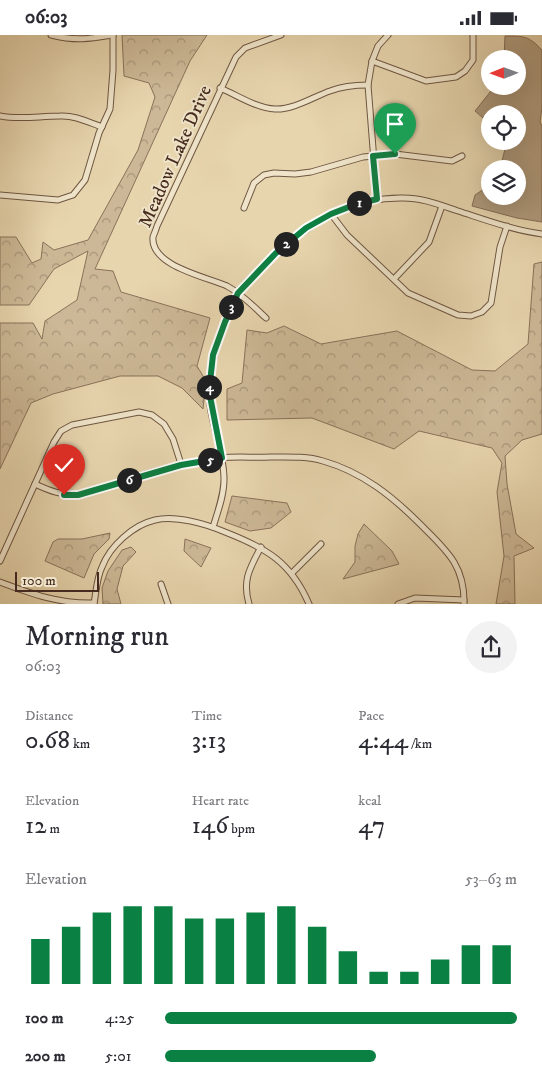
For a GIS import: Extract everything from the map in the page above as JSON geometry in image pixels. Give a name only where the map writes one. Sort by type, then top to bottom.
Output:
[{"type":"street","points":[[0,195],[58,200],[73,195],[85,180],[102,127],[110,109],[113,35],[82,40],[51,35]]},
{"type":"street","name":"Meadow Lake Drive","points":[[266,318],[238,293],[215,281],[170,264],[158,252],[153,239],[157,226],[236,57],[245,48],[279,35]]},
{"type":"street","points":[[377,199],[368,85],[372,61],[378,47],[388,35]]},
{"type":"street","points":[[372,61],[426,81],[456,77],[466,71],[473,60],[474,35]]},
{"type":"street","points":[[220,88],[262,107],[275,109],[290,106],[331,90],[351,85],[368,85]]},
{"type":"street","points":[[0,116],[14,119],[61,115],[77,118],[102,127]]},
{"type":"street","points":[[244,207],[254,183],[264,175],[311,172],[373,156],[395,154],[452,161],[462,156]]},
{"type":"street","points":[[213,527],[222,497],[224,480],[222,458],[209,391],[213,355],[238,293],[276,253],[306,228],[331,214],[377,199],[404,198],[429,201],[506,226],[542,234]]},
{"type":"street","points":[[394,279],[429,243],[442,205]]},
{"type":"street","points":[[331,214],[347,235],[408,293],[458,315],[471,315],[482,312],[491,303],[500,247],[506,226]]},
{"type":"street","points":[[0,561],[54,442],[61,431],[72,425],[139,412],[152,415],[164,423],[173,439],[181,465]]},
{"type":"street","points":[[35,484],[57,493],[78,495],[181,465],[222,458],[310,457],[325,461],[368,481],[394,499],[452,557],[462,579],[464,602],[415,598],[398,604]]},
{"type":"street","points":[[0,582],[57,601],[94,604],[102,567],[116,545],[132,531],[155,520],[182,519],[213,527],[261,547],[273,555],[292,573],[302,588],[308,604]]},
{"type":"street","points":[[292,573],[321,544]]},
{"type":"street","points":[[249,604],[245,586],[249,570],[261,547]]},
{"type":"street","points":[[161,584],[168,604]]},
{"type":"green space","points":[[122,35],[207,35],[190,61],[95,269],[113,271],[121,292],[210,318],[197,366],[206,381],[203,409],[182,388],[158,376],[120,376],[53,394],[31,403],[0,469],[0,323],[33,323],[42,339],[45,321],[77,300],[88,251],[54,269],[29,305],[0,305],[0,237],[16,237],[32,263],[41,259],[43,242],[54,250],[88,240],[138,150],[155,97],[149,83],[124,76]]},
{"type":"green space","points":[[542,262],[542,434],[522,440],[505,456],[507,484],[516,534],[534,548],[514,556],[515,604],[496,604],[504,556],[497,492],[502,463],[492,448],[419,431],[394,449],[312,418],[227,420],[227,389],[242,383],[247,330],[267,333],[284,326],[321,344],[397,331],[472,370],[495,371],[528,344],[534,264]]},
{"type":"green space","points":[[232,496],[287,503],[291,512],[271,528],[250,531],[225,522]]},
{"type":"green space","points":[[364,524],[392,551],[399,564],[343,579],[355,562],[355,546],[358,534]]},
{"type":"green space","points":[[110,533],[109,539],[94,554],[84,578],[45,561],[53,542],[58,539],[82,539]]},
{"type":"green space","points":[[185,539],[211,548],[201,567],[184,551]]},
{"type":"green space","points":[[131,547],[136,552],[123,566],[117,589],[121,604],[103,604],[102,588],[108,571],[122,550]]},
{"type":"shaded area","points":[[505,36],[517,36],[526,38],[542,50],[542,108],[540,122],[542,126],[542,222],[517,218],[472,206],[475,195],[481,191],[481,205],[526,205],[526,160],[502,160],[505,150],[526,150],[526,105],[481,105],[481,116],[475,111],[488,95],[526,95],[526,50],[504,50]]},
{"type":"route","points":[[64,495],[78,495],[181,465],[222,458],[209,391],[213,355],[238,293],[276,253],[306,228],[331,214],[377,199],[373,156],[395,154]]}]
